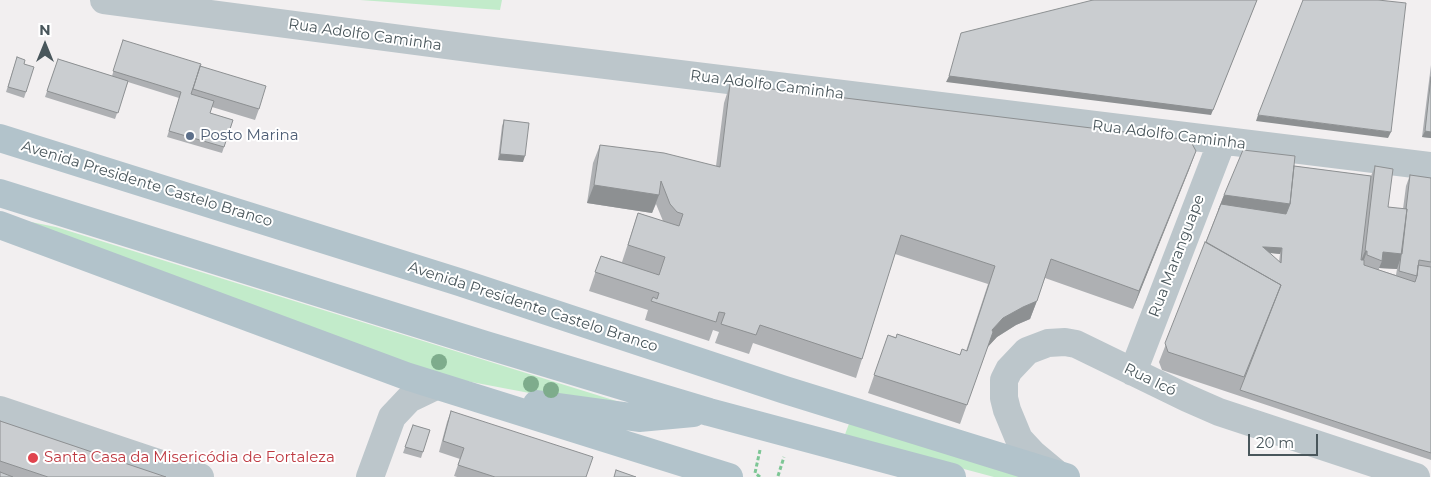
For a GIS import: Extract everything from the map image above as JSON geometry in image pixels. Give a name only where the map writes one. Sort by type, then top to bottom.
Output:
[{"type":"main road","name":"Avenida Presidente Castelo Branco","points":[[0,138],[459,282],[785,390],[1061,476]]},
{"type":"main road","points":[[0,193],[486,345],[709,412],[952,477]]},
{"type":"main road","points":[[0,224],[446,389],[729,477]]},
{"type":"main road","points":[[446,389],[639,418],[709,412]]},
{"type":"street","name":"Rua Adolfo Caminha","points":[[104,0],[500,52],[1431,166]]},
{"type":"street","name":"Rua Maranguape","points":[[1133,372],[1222,141]]},
{"type":"street","name":"Rua Icó","points":[[1061,476],[1033,454],[1019,439],[1004,398],[1004,380],[1009,370],[1027,351],[1048,343],[1065,342],[1076,344],[1219,412],[1416,477]]},
{"type":"street","points":[[370,477],[392,417],[409,399],[446,389]]},
{"type":"street","points":[[0,410],[200,477]]},
{"type":"path","points":[[778,476],[786,448]]},
{"type":"green space","points":[[360,0],[502,0],[500,10]]},
{"type":"green space","points":[[21,220],[56,227],[642,409],[640,414],[445,377]]},
{"type":"green space","points":[[850,421],[1026,477],[994,477],[844,437]]},
{"type":"building","points":[[1093,0],[1257,0],[1213,110],[949,76],[961,33]]},
{"type":"building","points":[[1303,0],[1378,0],[1406,3],[1391,132],[1258,115]]},
{"type":"building","points":[[123,40],[201,64],[191,94],[214,101],[210,113],[233,120],[224,147],[169,131],[181,92],[113,71]]},
{"type":"building","points":[[17,57],[25,60],[24,64],[34,67],[26,92],[8,87]]},
{"type":"building","points":[[58,59],[128,81],[118,113],[47,91]]},
{"type":"building","points":[[200,66],[266,86],[259,109],[193,89]]},
{"type":"building","points":[[1431,77],[1431,132],[1425,131]]},
{"type":"building","points":[[730,84],[1190,140],[1196,151],[1139,291],[1051,259],[1037,301],[1003,318],[992,330],[993,332],[967,405],[874,375],[888,335],[896,338],[897,334],[960,355],[962,349],[967,351],[995,266],[901,235],[862,359],[760,325],[756,335],[721,324],[725,313],[719,312],[716,322],[651,301],[653,297],[657,299],[659,293],[595,272],[601,256],[659,275],[665,257],[628,245],[638,213],[679,226],[683,214],[677,212],[670,204],[661,181],[659,195],[594,185],[600,145],[664,153],[720,167]]},
{"type":"building","points":[[504,120],[529,123],[525,156],[500,154]]},
{"type":"building","points":[[1243,150],[1295,156],[1290,204],[1224,195]]},
{"type":"building","points":[[1294,166],[1371,176],[1361,260],[1364,260],[1364,265],[1415,282],[1418,265],[1431,267],[1431,453],[1240,390],[1281,285],[1206,242],[1221,204],[1286,214],[1290,204]],"holes":[[[1263,247],[1282,248],[1281,263]]]},
{"type":"building","points":[[1375,166],[1393,169],[1388,207],[1407,209],[1402,254],[1383,252],[1382,261],[1367,255],[1367,251],[1365,251]]},
{"type":"building","points":[[1410,175],[1431,178],[1431,262],[1419,260],[1417,276],[1399,271]]},
{"type":"building","points":[[1205,242],[1281,285],[1244,377],[1168,352],[1165,343]]},
{"type":"building","points":[[451,411],[593,457],[586,477],[495,477],[458,465],[464,448],[443,441]]},
{"type":"building","points":[[0,421],[166,477],[48,477],[0,461]]},
{"type":"building","points":[[413,425],[430,430],[423,452],[405,447]]},
{"type":"building","points":[[616,470],[636,477],[614,477]]},
{"type":"building","points":[[0,472],[13,477],[0,477]]},
{"type":"place","name":"Posto Marina","points":[[190,136]]},
{"type":"place","name":"Santa Casa da Misericódia de Fortaleza","points":[[33,458]]}]
